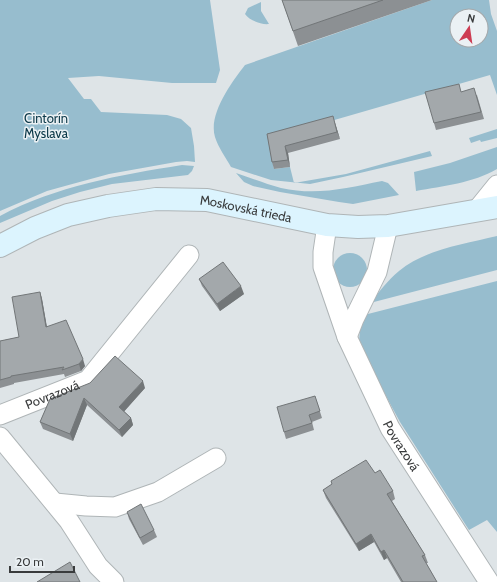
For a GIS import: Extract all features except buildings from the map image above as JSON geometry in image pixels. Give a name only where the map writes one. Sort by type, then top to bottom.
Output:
[{"type":"street","points":[[476,211],[497,185]]},
{"type":"street","name":"Moskovská trieda","points":[[0,246],[35,228],[68,216],[108,206],[156,199],[207,200],[327,225],[358,227],[388,226],[497,207]]},
{"type":"street","name":"Povrazová","points":[[327,225],[323,252],[323,267],[347,337],[390,428],[489,582]]},
{"type":"street","points":[[347,337],[377,272],[388,226]]},
{"type":"street","name":"Povrazová","points":[[0,415],[88,380],[189,255]]},
{"type":"street","points":[[0,437],[69,521],[98,566],[114,582]]},
{"type":"street","points":[[55,503],[115,507],[158,492],[216,458]]},
{"type":"green space","name":"Cintorín Myslava","points":[[0,0],[210,0],[220,70],[216,83],[172,83],[99,76],[68,78],[84,99],[91,99],[101,112],[167,115],[181,119],[191,128],[195,162],[176,162],[109,174],[47,191],[0,211]]},
{"type":"green space","points":[[432,0],[489,0],[491,14],[497,31],[497,95],[490,75],[324,123],[269,141],[274,169],[290,167],[294,182],[271,180],[231,167],[216,141],[214,128],[218,109],[228,89],[245,65]]},
{"type":"green space","points":[[261,2],[261,11],[269,24],[256,22],[245,14],[248,8]]},
{"type":"green space","points":[[497,129],[497,138],[481,142],[480,140],[471,143],[469,138]]},
{"type":"green space","points":[[497,147],[497,169],[488,174],[447,186],[416,191],[414,172],[450,163]]},
{"type":"green space","points":[[430,151],[432,156],[343,177],[310,184],[296,183],[346,174]]},
{"type":"green space","points":[[182,165],[194,166],[188,175],[112,184],[80,192],[52,201],[0,223],[0,216],[43,197],[66,189],[135,173]]},
{"type":"green space","points":[[236,173],[281,188],[307,191],[332,190],[382,181],[388,183],[399,195],[353,204],[253,186],[244,182]]},
{"type":"green space","points":[[497,236],[497,270],[370,303],[399,271],[421,257],[446,248]]},
{"type":"green space","points":[[350,253],[362,258],[367,270],[362,282],[350,287],[338,282],[333,270],[338,258]]},
{"type":"green space","points":[[497,281],[497,532],[487,520],[469,530],[400,422],[374,374],[359,342],[360,328],[364,315]]}]
